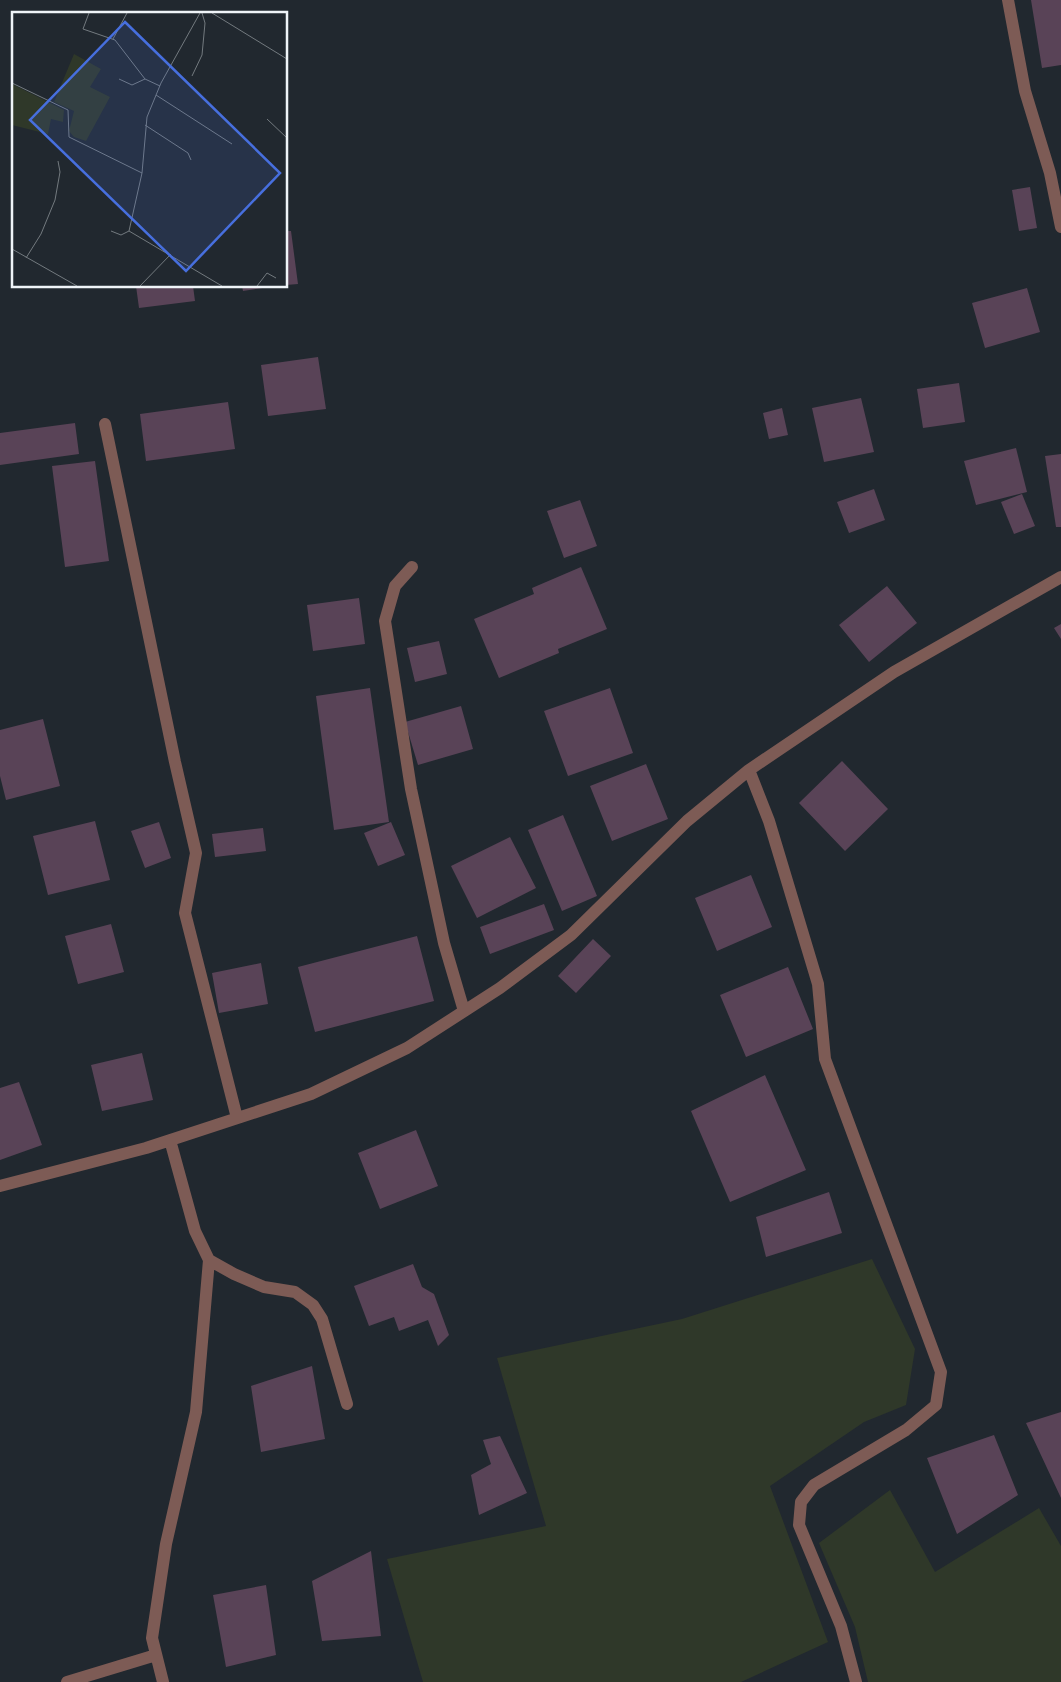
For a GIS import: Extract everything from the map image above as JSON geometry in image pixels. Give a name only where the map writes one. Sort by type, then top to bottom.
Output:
[{"type":"street","points":[[1008,0],[1025,91],[1055,172],[1061,227]]},
{"type":"street","points":[[105,424],[175,762],[196,853],[185,913],[237,1118]]},
{"type":"street","points":[[412,567],[396,586],[385,621],[411,789],[444,943],[464,1011]]},
{"type":"street","points":[[0,1186],[170,1140],[311,1094],[407,1048],[500,988],[571,935],[687,821],[749,770],[894,672],[1061,577]]},
{"type":"street","points":[[749,770],[769,821],[818,984],[825,1059],[941,1372],[936,1406],[906,1430],[814,1485],[801,1502],[799,1525],[841,1626],[856,1682]]},
{"type":"street","points":[[163,1682],[152,1638],[166,1544],[196,1412],[209,1260],[195,1231],[170,1140]]},
{"type":"street","points":[[209,1260],[234,1274],[264,1287],[295,1292],[313,1305],[322,1319],[346,1404]]},
{"type":"street","points":[[67,1682],[156,1655]]},
{"type":"green space","points":[[872,1259],[915,1349],[906,1405],[864,1422],[770,1486],[828,1642],[741,1682],[423,1682],[387,1559],[546,1526],[497,1358],[682,1319]]},
{"type":"green space","points":[[890,1490],[935,1572],[1039,1508],[1061,1546],[1061,1682],[868,1682],[855,1627],[819,1543]]},
{"type":"building","points":[[1031,0],[1061,0],[1061,65],[1042,68]]},
{"type":"building","points":[[1030,187],[1037,228],[1019,231],[1012,190]]},
{"type":"building","points":[[288,231],[291,231],[298,284],[288,285]]},
{"type":"building","points":[[136,288],[193,288],[195,301],[139,308]]},
{"type":"building","points":[[242,288],[262,288],[243,291]]},
{"type":"building","points":[[1027,288],[1040,332],[985,348],[972,303]]},
{"type":"building","points":[[318,357],[326,409],[268,416],[261,365]]},
{"type":"building","points":[[959,383],[965,422],[923,428],[917,389]]},
{"type":"building","points":[[861,398],[874,452],[824,462],[812,408]]},
{"type":"building","points":[[228,402],[235,449],[146,461],[140,414]]},
{"type":"building","points":[[782,408],[788,435],[769,439],[763,413]]},
{"type":"building","points":[[75,423],[79,454],[0,465],[0,433]]},
{"type":"building","points":[[1016,448],[1027,492],[976,505],[964,461]]},
{"type":"building","points":[[1061,454],[1061,527],[1056,527],[1045,456]]},
{"type":"building","points":[[95,461],[109,561],[65,567],[52,466]]},
{"type":"building","points":[[874,489],[885,520],[849,533],[837,502]]},
{"type":"building","points":[[1022,494],[1035,526],[1014,534],[1001,502]]},
{"type":"building","points":[[580,500],[597,546],[564,558],[547,511]]},
{"type":"building","points":[[581,567],[607,629],[558,649],[559,653],[499,678],[474,619],[534,594],[532,588]]},
{"type":"building","points":[[887,586],[917,623],[869,662],[839,625]]},
{"type":"building","points":[[359,598],[365,644],[313,651],[307,605]]},
{"type":"building","points":[[1061,624],[1061,639],[1054,628]]},
{"type":"building","points":[[439,641],[447,674],[415,682],[407,648]]},
{"type":"building","points":[[370,688],[389,822],[334,830],[316,696]]},
{"type":"building","points":[[610,688],[633,753],[568,776],[544,711]]},
{"type":"building","points":[[461,706],[473,749],[418,765],[405,722]]},
{"type":"building","points":[[43,719],[60,786],[6,800],[0,776],[0,730]]},
{"type":"building","points":[[842,761],[888,809],[845,851],[799,803]]},
{"type":"building","points":[[646,764],[668,819],[612,841],[590,786]]},
{"type":"building","points":[[563,815],[597,896],[562,911],[528,830]]},
{"type":"building","points":[[95,821],[110,880],[48,895],[33,836]]},
{"type":"building","points":[[159,822],[171,858],[145,868],[131,831]]},
{"type":"building","points":[[391,822],[405,855],[378,866],[364,833]]},
{"type":"building","points":[[263,828],[266,851],[215,857],[212,834]]},
{"type":"building","points":[[510,837],[536,888],[477,918],[451,866]]},
{"type":"building","points":[[751,875],[772,927],[717,951],[695,898]]},
{"type":"building","points":[[544,904],[554,930],[490,954],[480,927]]},
{"type":"building","points":[[111,924],[124,972],[78,984],[65,936]]},
{"type":"building","points":[[417,936],[434,1001],[315,1032],[298,967]]},
{"type":"building","points":[[593,939],[611,956],[576,993],[558,976]]},
{"type":"building","points":[[261,963],[268,1004],[219,1013],[212,973]]},
{"type":"building","points":[[788,967],[813,1029],[746,1057],[720,995]]},
{"type":"building","points":[[142,1053],[153,1100],[102,1111],[91,1065]]},
{"type":"building","points":[[765,1075],[806,1170],[730,1202],[691,1111]]},
{"type":"building","points":[[19,1082],[42,1145],[0,1160],[0,1088]]},
{"type":"building","points":[[416,1130],[438,1186],[380,1209],[358,1153]]},
{"type":"building","points":[[829,1192],[842,1233],[766,1257],[756,1217]]},
{"type":"building","points":[[413,1264],[422,1287],[434,1294],[449,1335],[438,1346],[428,1320],[399,1331],[394,1317],[369,1326],[354,1286]]},
{"type":"building","points":[[312,1366],[325,1439],[261,1452],[251,1386]]},
{"type":"building","points":[[1061,1412],[1061,1498],[1026,1423]]},
{"type":"building","points":[[994,1435],[1018,1495],[957,1534],[927,1458]]},
{"type":"building","points":[[500,1436],[527,1493],[479,1515],[471,1475],[491,1464],[483,1440]]},
{"type":"building","points":[[371,1551],[381,1636],[322,1641],[312,1581]]},
{"type":"building","points":[[266,1585],[276,1655],[226,1667],[213,1595]]}]
